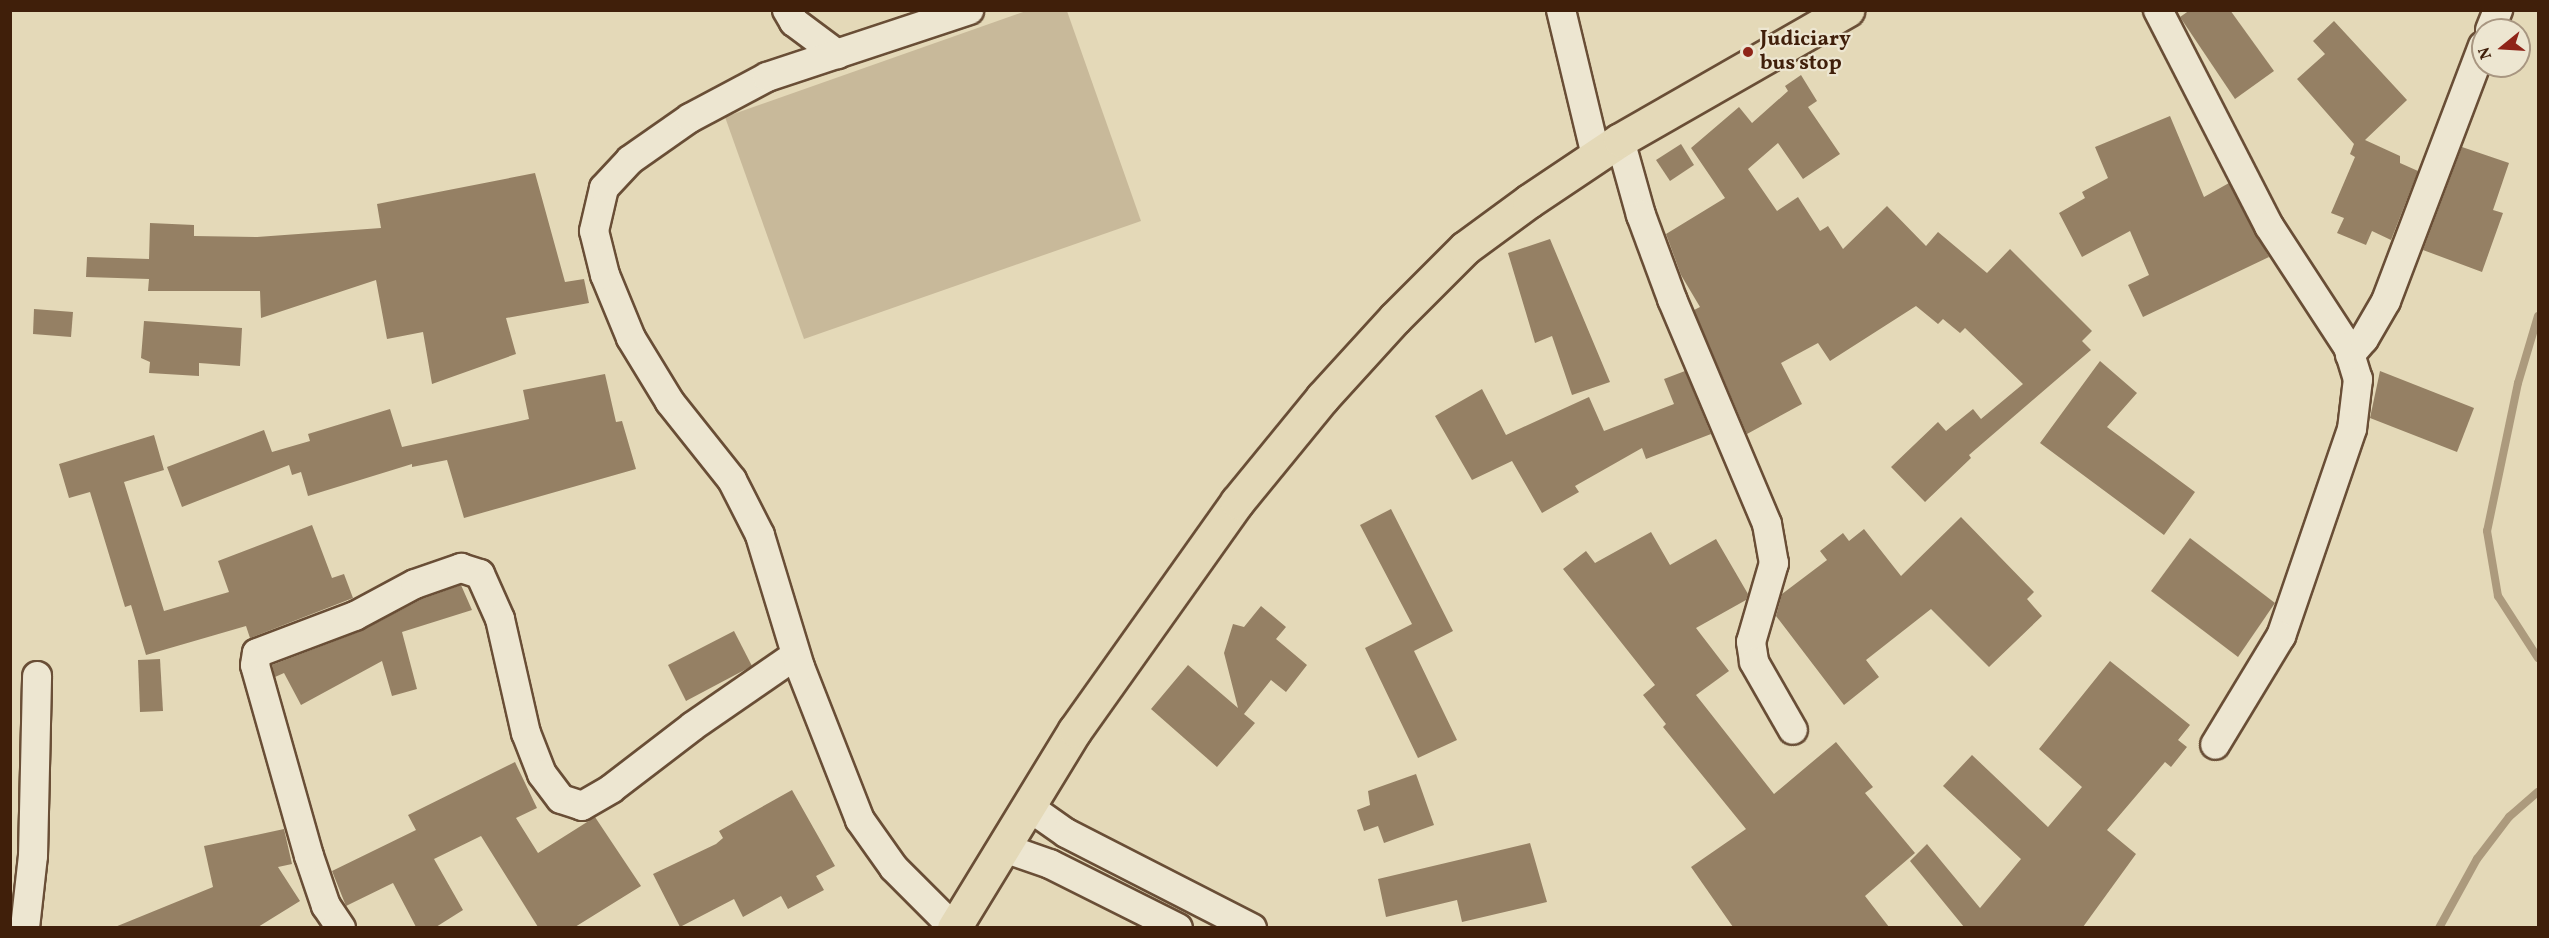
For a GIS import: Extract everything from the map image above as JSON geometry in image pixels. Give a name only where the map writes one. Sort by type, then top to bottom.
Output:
[{"type":"main road","points":[[954,927],[1075,730],[1237,502],[1322,398],[1465,248],[1608,148],[1847,10]]},
{"type":"street","points":[[787,10],[794,22],[837,54]]},
{"type":"street","points":[[954,927],[894,868],[861,820],[796,655],[760,534],[732,480],[670,402],[631,338],[605,275],[594,231],[604,188],[630,160],[690,118],[767,77],[969,10]]},
{"type":"street","points":[[1561,10],[1608,148],[1641,215],[1672,299],[1767,524],[1774,563],[1751,642],[1754,662],[1793,730]]},
{"type":"street","points":[[2158,10],[2269,226],[2350,356],[2358,379],[2352,429],[2281,636],[2215,745]]},
{"type":"street","points":[[2350,356],[2364,339],[2386,301],[2471,78]]},
{"type":"street","points":[[341,927],[326,906],[309,856],[255,665],[257,653],[355,616],[415,584],[461,568],[480,574],[500,619],[526,733],[542,774],[561,800],[582,806],[611,789],[693,726],[796,655]]},
{"type":"street","points":[[25,927],[33,856],[37,676]]},
{"type":"street","points":[[1029,807],[1066,833],[1252,927]]},
{"type":"street","points":[[1004,848],[1050,864],[1178,927]]},
{"type":"shaded area","points":[[1029,10],[1067,11],[1141,221],[804,339],[725,117]]},
{"type":"building","points":[[2190,10],[2230,10],[2274,71],[2235,99],[2180,17]]},
{"type":"building","points":[[2334,21],[2407,100],[2365,140],[2400,156],[2400,163],[2418,171],[2391,240],[2372,231],[2366,245],[2337,233],[2344,218],[2331,213],[2355,157],[2350,154],[2354,144],[2297,79],[2325,54],[2313,41]]},
{"type":"building","points":[[1801,75],[1817,101],[1808,107],[1840,154],[1803,179],[1778,143],[1748,169],[1777,211],[1798,197],[1820,231],[1828,226],[1843,249],[1887,206],[1926,246],[1938,232],[1987,273],[2010,249],[2092,331],[2082,341],[2091,350],[1969,455],[1971,458],[1925,502],[1891,467],[1938,422],[1946,431],[1973,409],[1981,419],[2023,384],[1965,328],[1960,333],[1943,319],[1938,324],[1916,306],[1830,361],[1818,343],[1781,363],[1802,404],[1747,434],[1694,310],[1700,307],[1681,275],[1666,234],[1725,198],[1691,148],[1739,107],[1752,123],[1788,91],[1785,86]]},
{"type":"building","points":[[2170,116],[2204,197],[2229,183],[2269,257],[2143,317],[2128,285],[2149,275],[2130,231],[2082,257],[2059,213],[2085,198],[2082,192],[2108,178],[2095,147]]},
{"type":"building","points":[[1681,144],[1694,165],[1670,181],[1656,160]]},
{"type":"building","points":[[2462,147],[2509,163],[2493,210],[2503,213],[2482,272],[2423,250]]},
{"type":"building","points":[[535,173],[565,282],[584,279],[589,303],[506,318],[516,354],[432,384],[423,332],[387,339],[376,280],[261,318],[260,291],[148,291],[149,279],[86,277],[87,257],[149,259],[150,223],[194,225],[194,236],[257,237],[381,228],[377,204]]},
{"type":"building","points":[[1550,239],[1610,382],[1572,395],[1552,336],[1535,343],[1508,253]]},
{"type":"building","points":[[34,309],[73,312],[71,337],[33,334]]},
{"type":"building","points":[[144,321],[242,328],[240,366],[199,363],[199,376],[149,373],[150,362],[141,358]]},
{"type":"building","points":[[2100,361],[2137,393],[2107,427],[2195,492],[2164,535],[2040,443]]},
{"type":"building","points":[[1685,371],[1711,434],[1646,459],[1642,448],[1575,486],[1579,492],[1542,513],[1512,461],[1472,480],[1435,416],[1482,389],[1506,435],[1589,397],[1604,431],[1674,404],[1664,379]]},
{"type":"building","points":[[2380,371],[2474,408],[2457,452],[2370,418]]},
{"type":"building","points":[[605,374],[616,422],[622,421],[636,469],[464,518],[447,460],[412,467],[412,464],[308,496],[301,472],[292,475],[289,465],[182,507],[167,467],[264,430],[272,452],[310,441],[308,434],[390,409],[402,447],[529,419],[523,390]]},
{"type":"building","points":[[154,435],[164,470],[124,482],[164,611],[229,592],[218,561],[312,525],[332,578],[344,574],[353,598],[250,638],[246,626],[146,655],[131,605],[125,607],[90,492],[69,498],[59,464]]},
{"type":"building","points":[[1391,509],[1453,631],[1414,651],[1457,740],[1418,758],[1365,648],[1412,624],[1360,525]]},
{"type":"building","points":[[1961,517],[2034,592],[2027,599],[2042,616],[1989,667],[1931,609],[1866,660],[1879,677],[1844,705],[1776,616],[1782,594],[1827,560],[1820,551],[1843,533],[1849,541],[1864,529],[1901,576]]},
{"type":"building","points":[[1651,532],[1670,565],[1716,539],[1748,594],[1746,600],[1696,628],[1729,671],[1696,695],[1774,794],[1836,742],[1873,787],[1865,793],[1915,853],[1865,896],[1889,927],[1733,927],[1691,867],[1746,829],[1663,727],[1666,724],[1643,695],[1655,685],[1563,569],[1586,551],[1595,563]]},
{"type":"building","points":[[2190,538],[2275,603],[2238,657],[2151,591]]},
{"type":"building","points":[[461,585],[472,610],[402,632],[417,689],[392,696],[382,661],[301,705],[284,673],[275,677],[272,665],[361,631],[422,599]]},
{"type":"building","points":[[1261,606],[1286,627],[1276,639],[1307,665],[1286,692],[1271,680],[1244,714],[1255,723],[1217,767],[1151,709],[1188,665],[1238,708],[1224,653],[1233,624],[1244,627]]},
{"type":"building","points":[[734,631],[752,666],[686,701],[668,665]]},
{"type":"building","points":[[160,659],[163,711],[140,712],[138,660]]},
{"type":"building","points":[[2110,661],[2190,725],[2178,740],[2187,747],[2171,767],[2165,762],[2107,830],[2136,854],[2083,927],[1964,927],[1910,861],[1927,844],[1980,908],[2021,859],[1943,786],[1972,755],[2048,827],[2082,787],[2039,749]]},
{"type":"building","points":[[515,762],[537,808],[516,818],[538,853],[595,817],[641,886],[575,927],[538,927],[481,836],[434,859],[463,910],[436,927],[416,927],[393,883],[346,906],[332,871],[416,830],[408,815]]},
{"type":"building","points":[[1416,774],[1434,825],[1384,843],[1378,826],[1364,831],[1357,810],[1370,805],[1368,791]]},
{"type":"building","points":[[792,790],[835,866],[816,876],[824,890],[788,909],[781,896],[743,917],[734,899],[680,927],[653,874],[716,844],[723,838],[719,831]]},
{"type":"building","points":[[284,829],[292,864],[278,867],[300,901],[258,927],[115,927],[213,887],[204,846]]},
{"type":"building","points":[[1530,843],[1547,902],[1462,922],[1457,900],[1386,917],[1378,879]]},
{"type":"waterway","points":[[2538,316],[2518,383],[2487,531],[2498,596],[2538,658]]},
{"type":"waterway","points":[[2439,928],[2477,859],[2509,817],[2538,792]]},
{"type":"place","name":"Judiciary bus stop","points":[[1748,52]]}]
